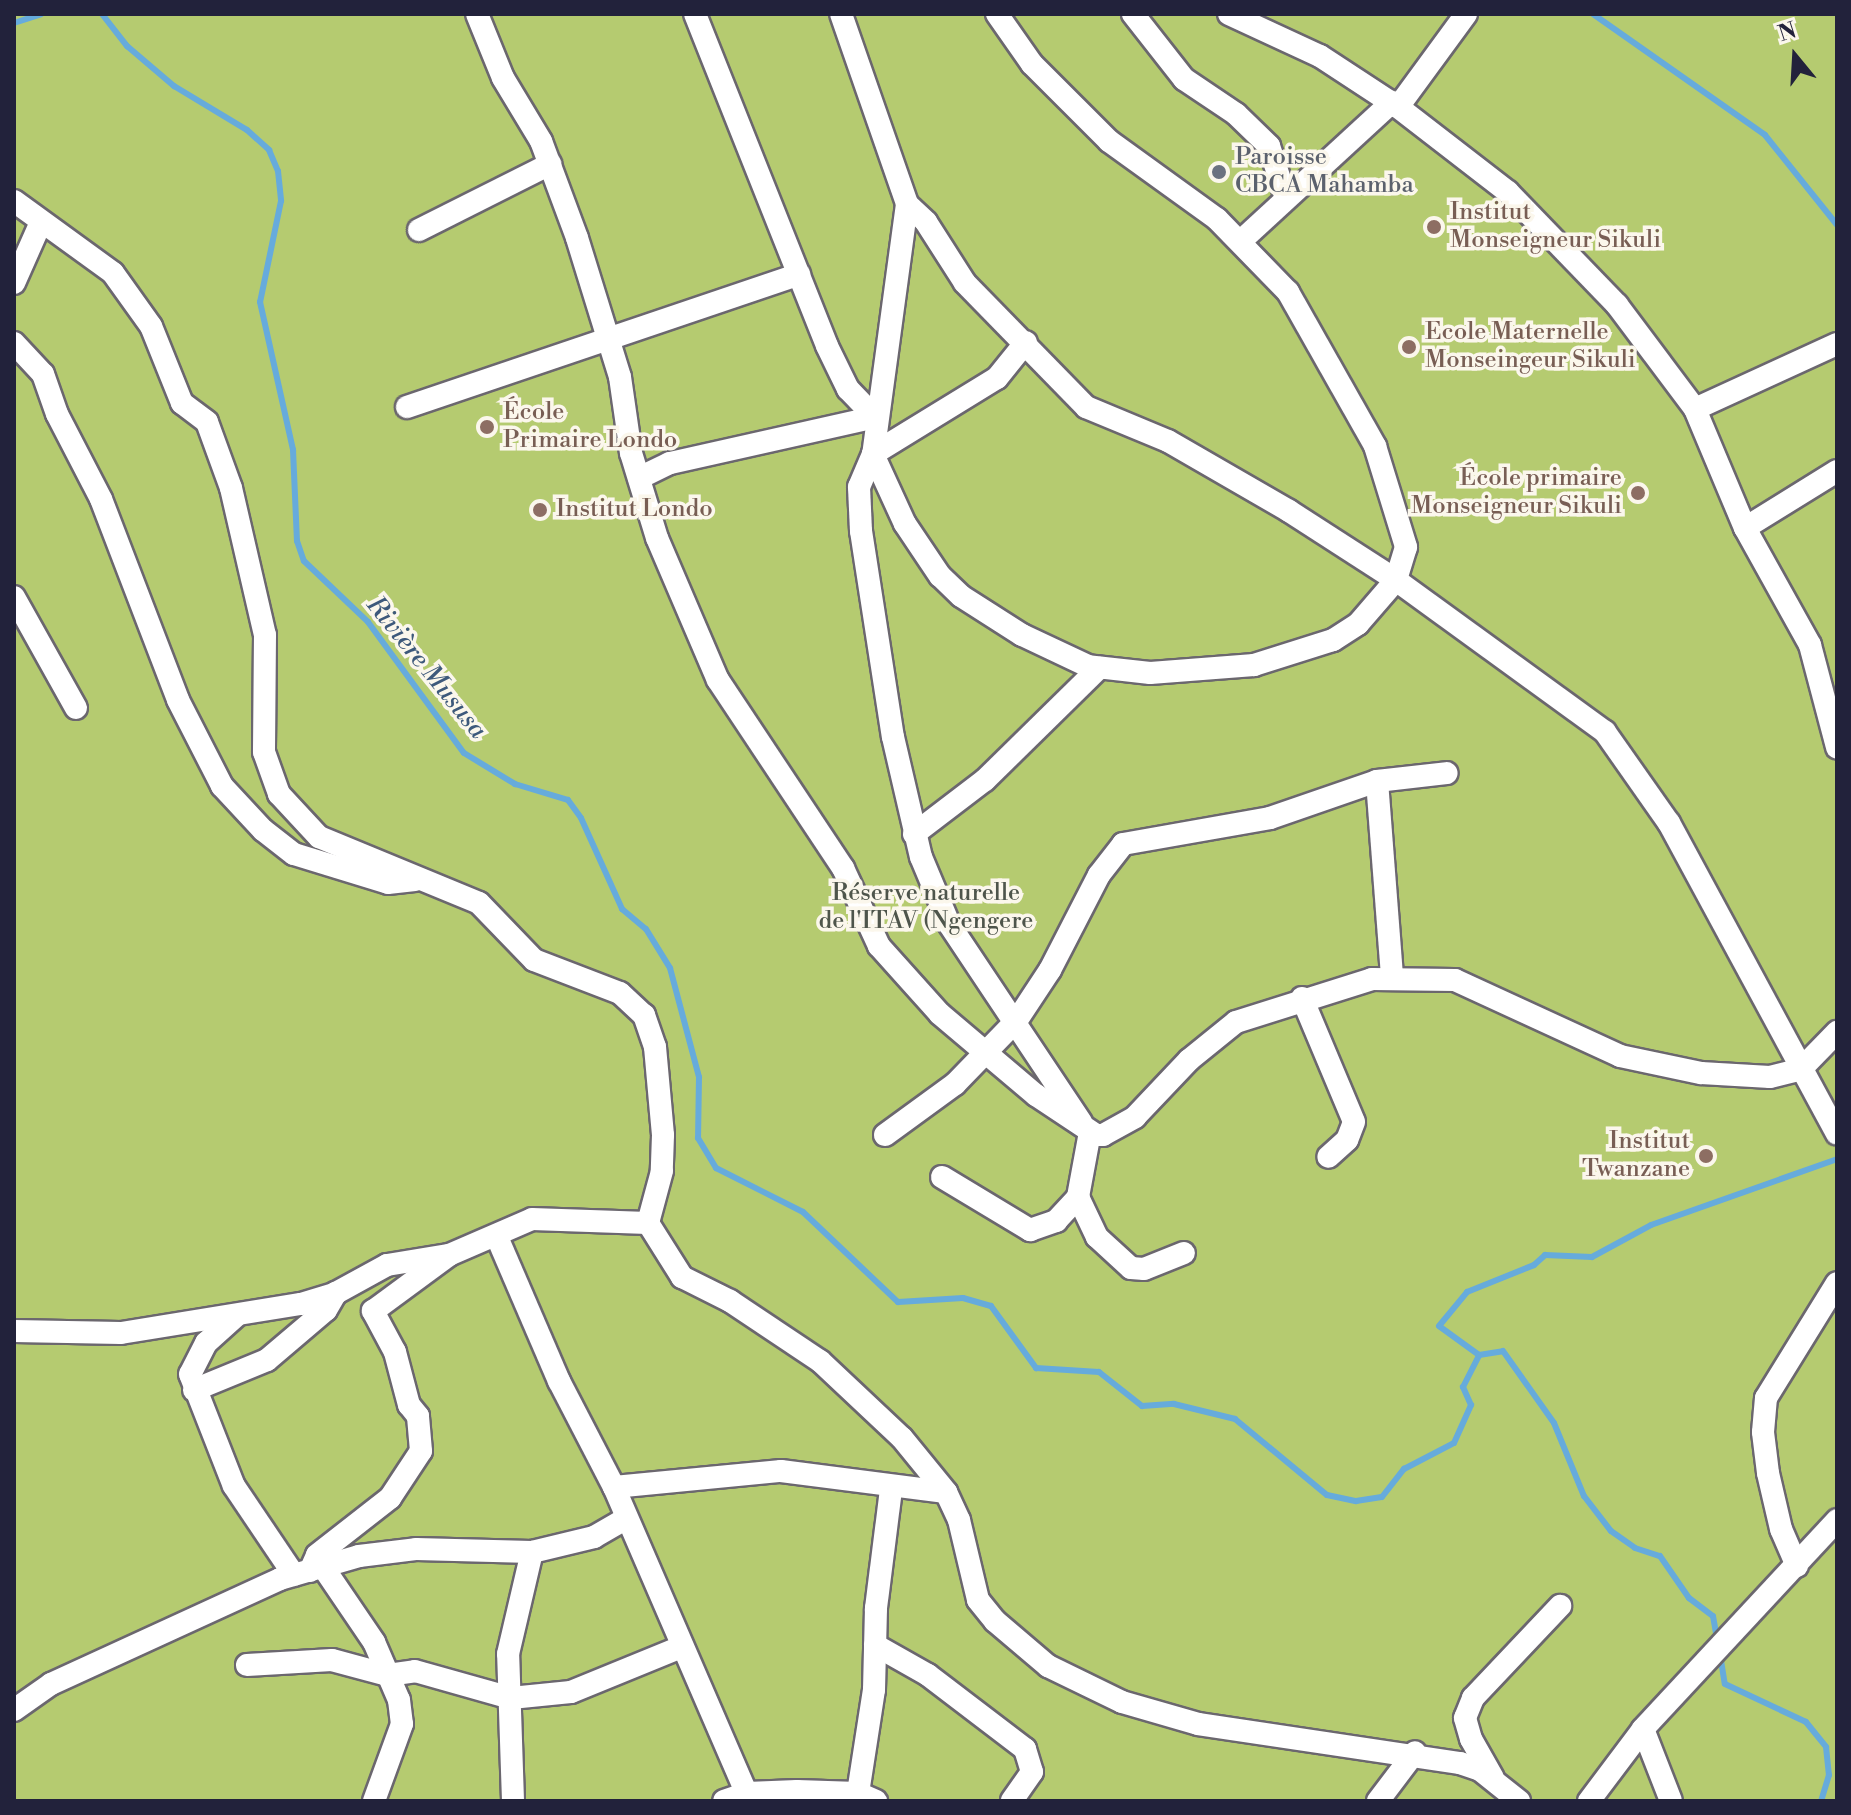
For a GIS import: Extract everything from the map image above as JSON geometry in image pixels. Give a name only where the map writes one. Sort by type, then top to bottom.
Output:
[{"type":"street","points":[[477,14],[503,78],[550,164],[608,339],[639,478],[657,538],[718,680],[762,753],[843,868],[879,946],[907,981],[986,1055],[1087,1129],[1103,1135],[1135,1117],[1189,1060],[1236,1022],[1302,998],[1392,978],[1455,980],[1536,1020],[1661,1067],[1770,1077],[1801,1069],[1837,1032]]},
{"type":"street","points":[[695,14],[759,184],[839,372],[875,417]]},
{"type":"street","points":[[841,14],[907,204],[926,222],[965,283],[1098,415],[1168,441],[1396,580],[1570,704],[1630,761],[1669,823],[1837,1134]]},
{"type":"street","points":[[873,454],[905,524],[940,576],[1022,635],[1099,668],[1150,673],[1220,670],[1286,658],[1333,640],[1358,624],[1396,580],[1406,547],[1375,446],[1288,292],[1242,240],[1109,141],[1040,74],[997,14]]},
{"type":"street","points":[[1133,14],[1184,79],[1236,114],[1269,146],[1286,198]]},
{"type":"street","points":[[1229,14],[1320,56],[1395,104],[1508,192],[1617,305],[1695,409],[1745,528],[1810,645],[1837,747]]},
{"type":"street","points":[[1242,240],[1395,104],[1466,14]]},
{"type":"street","points":[[419,230],[550,164]]},
{"type":"street","points":[[14,201],[41,222],[95,255],[126,289],[151,326],[182,403],[207,422],[221,453],[265,635],[264,752],[279,794],[319,837],[479,903],[534,960],[609,987],[644,1015],[655,1047],[663,1135],[662,1171],[648,1223],[682,1277],[730,1301],[820,1361],[902,1438],[946,1492],[959,1520],[978,1600],[1048,1666],[1122,1702],[1198,1724],[1415,1752],[1470,1766],[1519,1801]]},
{"type":"street","points":[[907,204],[875,417],[873,454],[859,487],[861,531],[883,678],[914,834],[949,924],[1017,1020],[1087,1129],[1078,1197],[1097,1237],[1118,1261],[1144,1269],[1184,1253]]},
{"type":"street","points":[[14,283],[41,222]]},
{"type":"street","points":[[407,407],[799,274]]},
{"type":"street","points":[[873,454],[986,386],[1026,342]]},
{"type":"street","points":[[14,343],[43,374],[57,414],[101,499],[178,700],[229,795],[263,830],[318,865],[388,883],[423,879]]},
{"type":"street","points":[[1695,409],[1837,344]]},
{"type":"street","points":[[639,478],[683,459],[875,417]]},
{"type":"street","points":[[1745,528],[1837,471]]},
{"type":"street","points":[[14,597],[76,708]]},
{"type":"street","points":[[914,834],[985,780],[1099,668]]},
{"type":"street","points":[[885,1135],[986,1055],[1017,1020],[1123,844],[1270,818],[1377,781],[1447,773]]},
{"type":"street","points":[[1377,781],[1392,978]]},
{"type":"street","points":[[1302,998],[1354,1122],[1347,1140],[1328,1157]]},
{"type":"street","points":[[942,1177],[1030,1230],[1056,1221],[1078,1197]]},
{"type":"street","points":[[14,1331],[121,1333],[237,1315],[336,1293],[387,1265],[449,1255],[497,1237],[532,1219],[648,1223]]},
{"type":"street","points":[[497,1237],[559,1381],[614,1487],[625,1519],[748,1797]]},
{"type":"street","points":[[309,1571],[317,1555],[390,1498],[421,1451],[418,1416],[409,1405],[395,1352],[373,1311],[449,1255]]},
{"type":"street","points":[[1797,1566],[1781,1529],[1768,1473],[1763,1432],[1766,1398],[1837,1283]]},
{"type":"street","points":[[194,1390],[267,1360],[326,1310],[336,1293]]},
{"type":"street","points":[[237,1315],[190,1364],[194,1390],[234,1486],[309,1571],[359,1618],[388,1675],[402,1724],[374,1801]]},
{"type":"street","points":[[614,1487],[781,1471],[891,1489],[946,1492]]},
{"type":"street","points":[[724,1801],[748,1797],[867,1797],[875,1645],[891,1489]]},
{"type":"street","points":[[15,1708],[108,1656],[309,1571],[359,1556],[416,1549],[532,1552],[594,1537],[625,1519]]},
{"type":"street","points":[[1589,1801],[1643,1729],[1728,1643],[1837,1520]]},
{"type":"street","points":[[513,1801],[508,1654],[532,1552]]},
{"type":"street","points":[[1496,1782],[1471,1739],[1465,1718],[1473,1698],[1560,1606]]},
{"type":"street","points":[[875,1645],[928,1675],[1025,1749],[1032,1772],[1012,1801]]},
{"type":"street","points":[[247,1665],[332,1660],[388,1675],[415,1671],[511,1698],[571,1692],[681,1647]]},
{"type":"street","points":[[1643,1729],[1671,1801]]},
{"type":"street","points":[[1378,1801],[1415,1752]]},
{"type":"green space","name":"Réserve naturelle de l'ITAV (Ngengere","points":[[14,14],[1837,14],[1837,1801],[14,1801]]},
{"type":"waterway","name":"Rivière Mususa","points":[[14,23],[41,14]]},
{"type":"waterway","name":"Rivière Mususa","points":[[102,14],[127,46],[174,86],[247,130],[269,150],[278,171],[281,201],[260,302],[293,450],[297,541],[304,561],[368,622],[464,753],[515,784],[568,800],[581,818],[622,909],[646,929],[670,968],[699,1077],[698,1138],[716,1168],[803,1212],[898,1302],[963,1298],[991,1306],[1036,1368],[1099,1372],[1142,1406],[1174,1404],[1235,1419],[1327,1495],[1356,1501],[1382,1497],[1404,1469],[1454,1443],[1471,1405],[1463,1387],[1479,1355]]},
{"type":"waterway","points":[[1593,14],[1765,135],[1837,225]]},
{"type":"waterway","points":[[1479,1355],[1439,1326],[1467,1292],[1534,1265],[1545,1255],[1592,1257],[1651,1225],[1837,1159]]},
{"type":"waterway","name":"Rivière Mususa","points":[[1479,1355],[1503,1351],[1554,1423],[1584,1496],[1611,1531],[1635,1548],[1660,1556],[1689,1598],[1713,1616],[1717,1639]]},
{"type":"waterway","points":[[1720,1654],[1725,1684],[1806,1722],[1826,1747],[1829,1775],[1821,1801]]},
{"type":"place","name":"Paroisse CBCA Mahamba","points":[[1219,172]]},
{"type":"place","name":"Institut Monseigneur Sikuli","points":[[1434,227]]},
{"type":"place","name":"Ecole Maternelle Monseingeur Sikuli","points":[[1409,347]]},
{"type":"place","name":"École Primaire Londo","points":[[487,427]]},
{"type":"place","name":"École primaire Monseigneur Sikuli","points":[[1638,493]]},
{"type":"place","name":"Institut Londo","points":[[540,510]]},
{"type":"place","name":"Institut Twanzane","points":[[1706,1156]]}]
